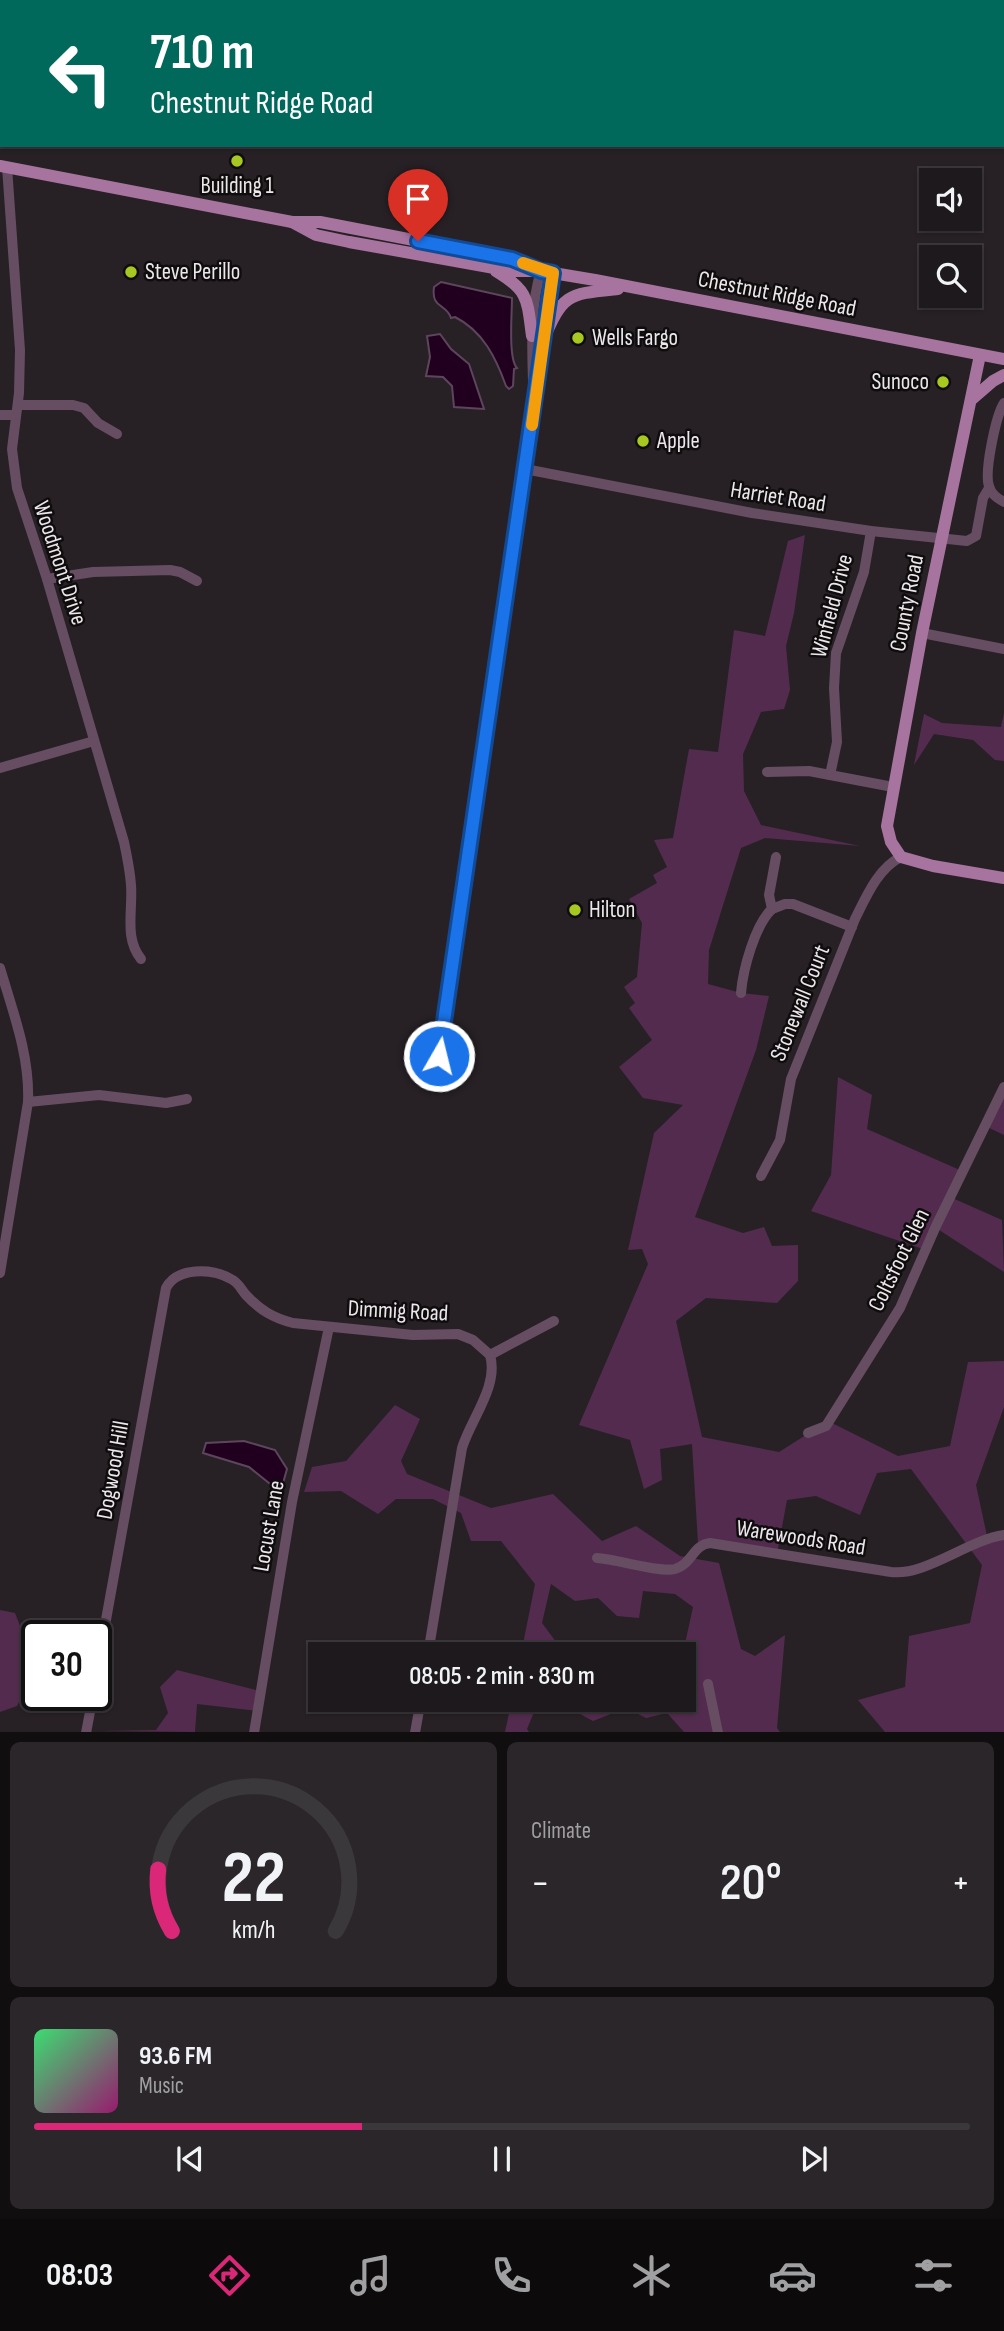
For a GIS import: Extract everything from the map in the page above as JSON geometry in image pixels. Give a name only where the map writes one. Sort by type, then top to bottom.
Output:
[{"type":"main road","name":"Chestnut Ridge Road","points":[[4,166],[292,222],[320,222],[397,236],[512,259],[547,272]]},
{"type":"main road","name":"Chestnut Ridge Road","points":[[292,222],[333,239],[511,271],[547,272],[1004,359]]},
{"type":"main road","points":[[489,267],[515,283],[523,292],[538,338]]},
{"type":"main road","points":[[538,338],[558,308],[569,298],[582,293],[633,288]]},
{"type":"main road","name":"County Road","points":[[901,857],[891,842],[887,826],[893,787],[980,355]]},
{"type":"main road","points":[[971,401],[1004,375]]},
{"type":"main road","points":[[901,857],[933,866],[1004,878]]},
{"type":"street","name":"Woodmont Drive","points":[[4,166],[20,350],[12,449],[17,488],[47,579],[129,863],[132,912],[130,935],[135,951],[141,959]]},
{"type":"street","points":[[439,1056],[534,412],[538,338],[536,294],[547,272]]},
{"type":"street","points":[[1004,403],[999,411],[988,473],[989,488],[1004,502]]},
{"type":"street","points":[[0,415],[16,410],[73,405],[84,408],[98,423],[117,434]]},
{"type":"street","name":"Harriet Road","points":[[525,470],[752,513],[871,531],[967,541],[974,538],[983,498],[989,488]]},
{"type":"street","name":"Winfield Drive","points":[[830,775],[837,743],[834,688],[836,653],[864,572],[871,531]]},
{"type":"street","points":[[47,579],[93,572],[170,570],[197,581]]},
{"type":"street","points":[[922,634],[1004,649]]},
{"type":"street","points":[[0,768],[94,741]]},
{"type":"street","points":[[767,772],[801,771],[893,787]]},
{"type":"street","points":[[772,909],[769,895],[776,857]]},
{"type":"street","name":"Stonewall Court","points":[[761,1176],[780,1140],[791,1079],[852,928],[888,864],[901,857]]},
{"type":"street","points":[[741,993],[743,972],[764,919],[772,909],[793,904],[852,928]]},
{"type":"street","points":[[0,968],[28,1069],[28,1102],[3,1228],[0,1273]]},
{"type":"street","name":"Coltsfoot Glen","points":[[808,1433],[826,1426],[900,1308],[936,1226],[1004,1087]]},
{"type":"street","points":[[28,1102],[99,1095],[166,1103],[187,1099]]},
{"type":"street","name":"Dimmig Road","points":[[175,1276],[186,1272],[226,1277],[238,1284],[259,1308],[274,1318],[329,1327],[413,1335],[458,1334],[473,1340],[490,1355]]},
{"type":"street","name":"Dogwood Hill","points":[[106,1620],[166,1288],[175,1276]]},
{"type":"street","points":[[430,1642],[463,1448],[469,1426],[490,1381],[490,1355],[554,1321]]},
{"type":"street","name":"Locust Lane","points":[[254,1732],[292,1502],[329,1327]]},
{"type":"street","name":"Warewoods Road","points":[[597,1558],[675,1569],[687,1562],[698,1546],[710,1543],[905,1573],[985,1540],[1004,1535]]},
{"type":"street","points":[[708,1684],[718,1732]]},
{"type":"street","points":[[86,1732],[90,1711]]},
{"type":"street","points":[[415,1732],[419,1712]]},
{"type":"shaded area","points":[[441,282],[512,298],[511,346],[517,368],[514,369],[513,386],[509,389],[481,338],[465,323],[455,317],[451,318],[437,303],[434,287]]},
{"type":"shaded area","points":[[440,334],[451,349],[469,364],[484,409],[454,407],[452,386],[443,377],[426,376],[430,357],[427,336]]},
{"type":"shaded area","points":[[805,535],[794,613],[786,646],[790,690],[784,709],[761,712],[743,754],[744,791],[761,825],[860,846],[765,838],[741,848],[709,950],[708,984],[741,993],[769,996],[756,1050],[695,1217],[743,1233],[764,1227],[772,1246],[798,1245],[798,1281],[777,1303],[706,1298],[676,1321],[702,1437],[779,1452],[828,1421],[898,1456],[950,1446],[968,1362],[1004,1361],[1004,1407],[976,1485],[987,1536],[1004,1537],[1004,1732],[885,1732],[858,1700],[905,1687],[909,1636],[970,1623],[982,1565],[911,1469],[877,1473],[860,1515],[816,1496],[787,1500],[777,1554],[698,1543],[692,1444],[660,1449],[662,1480],[644,1489],[630,1440],[579,1425],[648,1264],[642,1249],[628,1250],[654,1133],[683,1105],[643,1098],[619,1067],[652,1040],[629,1008],[635,1003],[624,987],[637,977],[642,923],[629,899],[657,883],[653,875],[667,867],[654,840],[673,838],[689,749],[718,752],[734,630],[765,636],[788,541]]},
{"type":"shaded area","points":[[1004,713],[1004,761],[995,760],[973,740],[934,734],[914,765],[924,714],[942,723],[1001,727]]},
{"type":"shaded area","points":[[838,1077],[872,1095],[867,1129],[962,1171],[950,1197],[1002,1220],[1004,1272],[936,1228],[926,1250],[811,1211],[831,1175]]},
{"type":"shaded area","points":[[1004,1083],[1004,1135],[983,1125]]},
{"type":"shaded area","points":[[395,1405],[420,1419],[401,1461],[407,1474],[491,1508],[553,1494],[602,1541],[636,1526],[680,1556],[719,1563],[741,1649],[755,1656],[785,1635],[777,1728],[780,1732],[684,1732],[667,1713],[646,1718],[634,1712],[696,1712],[696,1642],[685,1642],[693,1607],[675,1594],[643,1591],[639,1618],[617,1616],[598,1598],[575,1601],[551,1584],[542,1623],[556,1642],[523,1642],[535,1584],[501,1541],[471,1541],[461,1513],[433,1499],[396,1499],[378,1514],[341,1491],[304,1492],[312,1467],[346,1461]]},
{"type":"shaded area","points":[[244,1441],[275,1450],[287,1469],[283,1483],[274,1487],[249,1467],[203,1453],[206,1443]]},
{"type":"shaded area","points":[[0,1610],[15,1613],[21,1628],[21,1698],[17,1706],[0,1712]]},
{"type":"shaded area","points":[[177,1670],[260,1691],[259,1711],[197,1704],[195,1732],[101,1731],[156,1730],[168,1713],[160,1687]]},
{"type":"shaded area","points":[[509,1712],[534,1712],[527,1729],[529,1732],[505,1732]]},
{"type":"shaded area","points":[[576,1712],[616,1712],[593,1721]]},
{"type":"slow traffic","points":[[523,263],[553,273],[532,425]]},
{"type":"place","name":"Building 1","points":[[237,161]]},
{"type":"place","name":"Steve Perillo","points":[[131,272]]},
{"type":"place","name":"Wells Fargo","points":[[578,338]]},
{"type":"place","name":"Sunoco","points":[[943,382]]},
{"type":"place","name":"Apple","points":[[643,441]]},
{"type":"place","name":"Hilton","points":[[575,910]]},
{"type":"route","points":[[418,241],[512,259],[553,273],[439,1056]]}]
